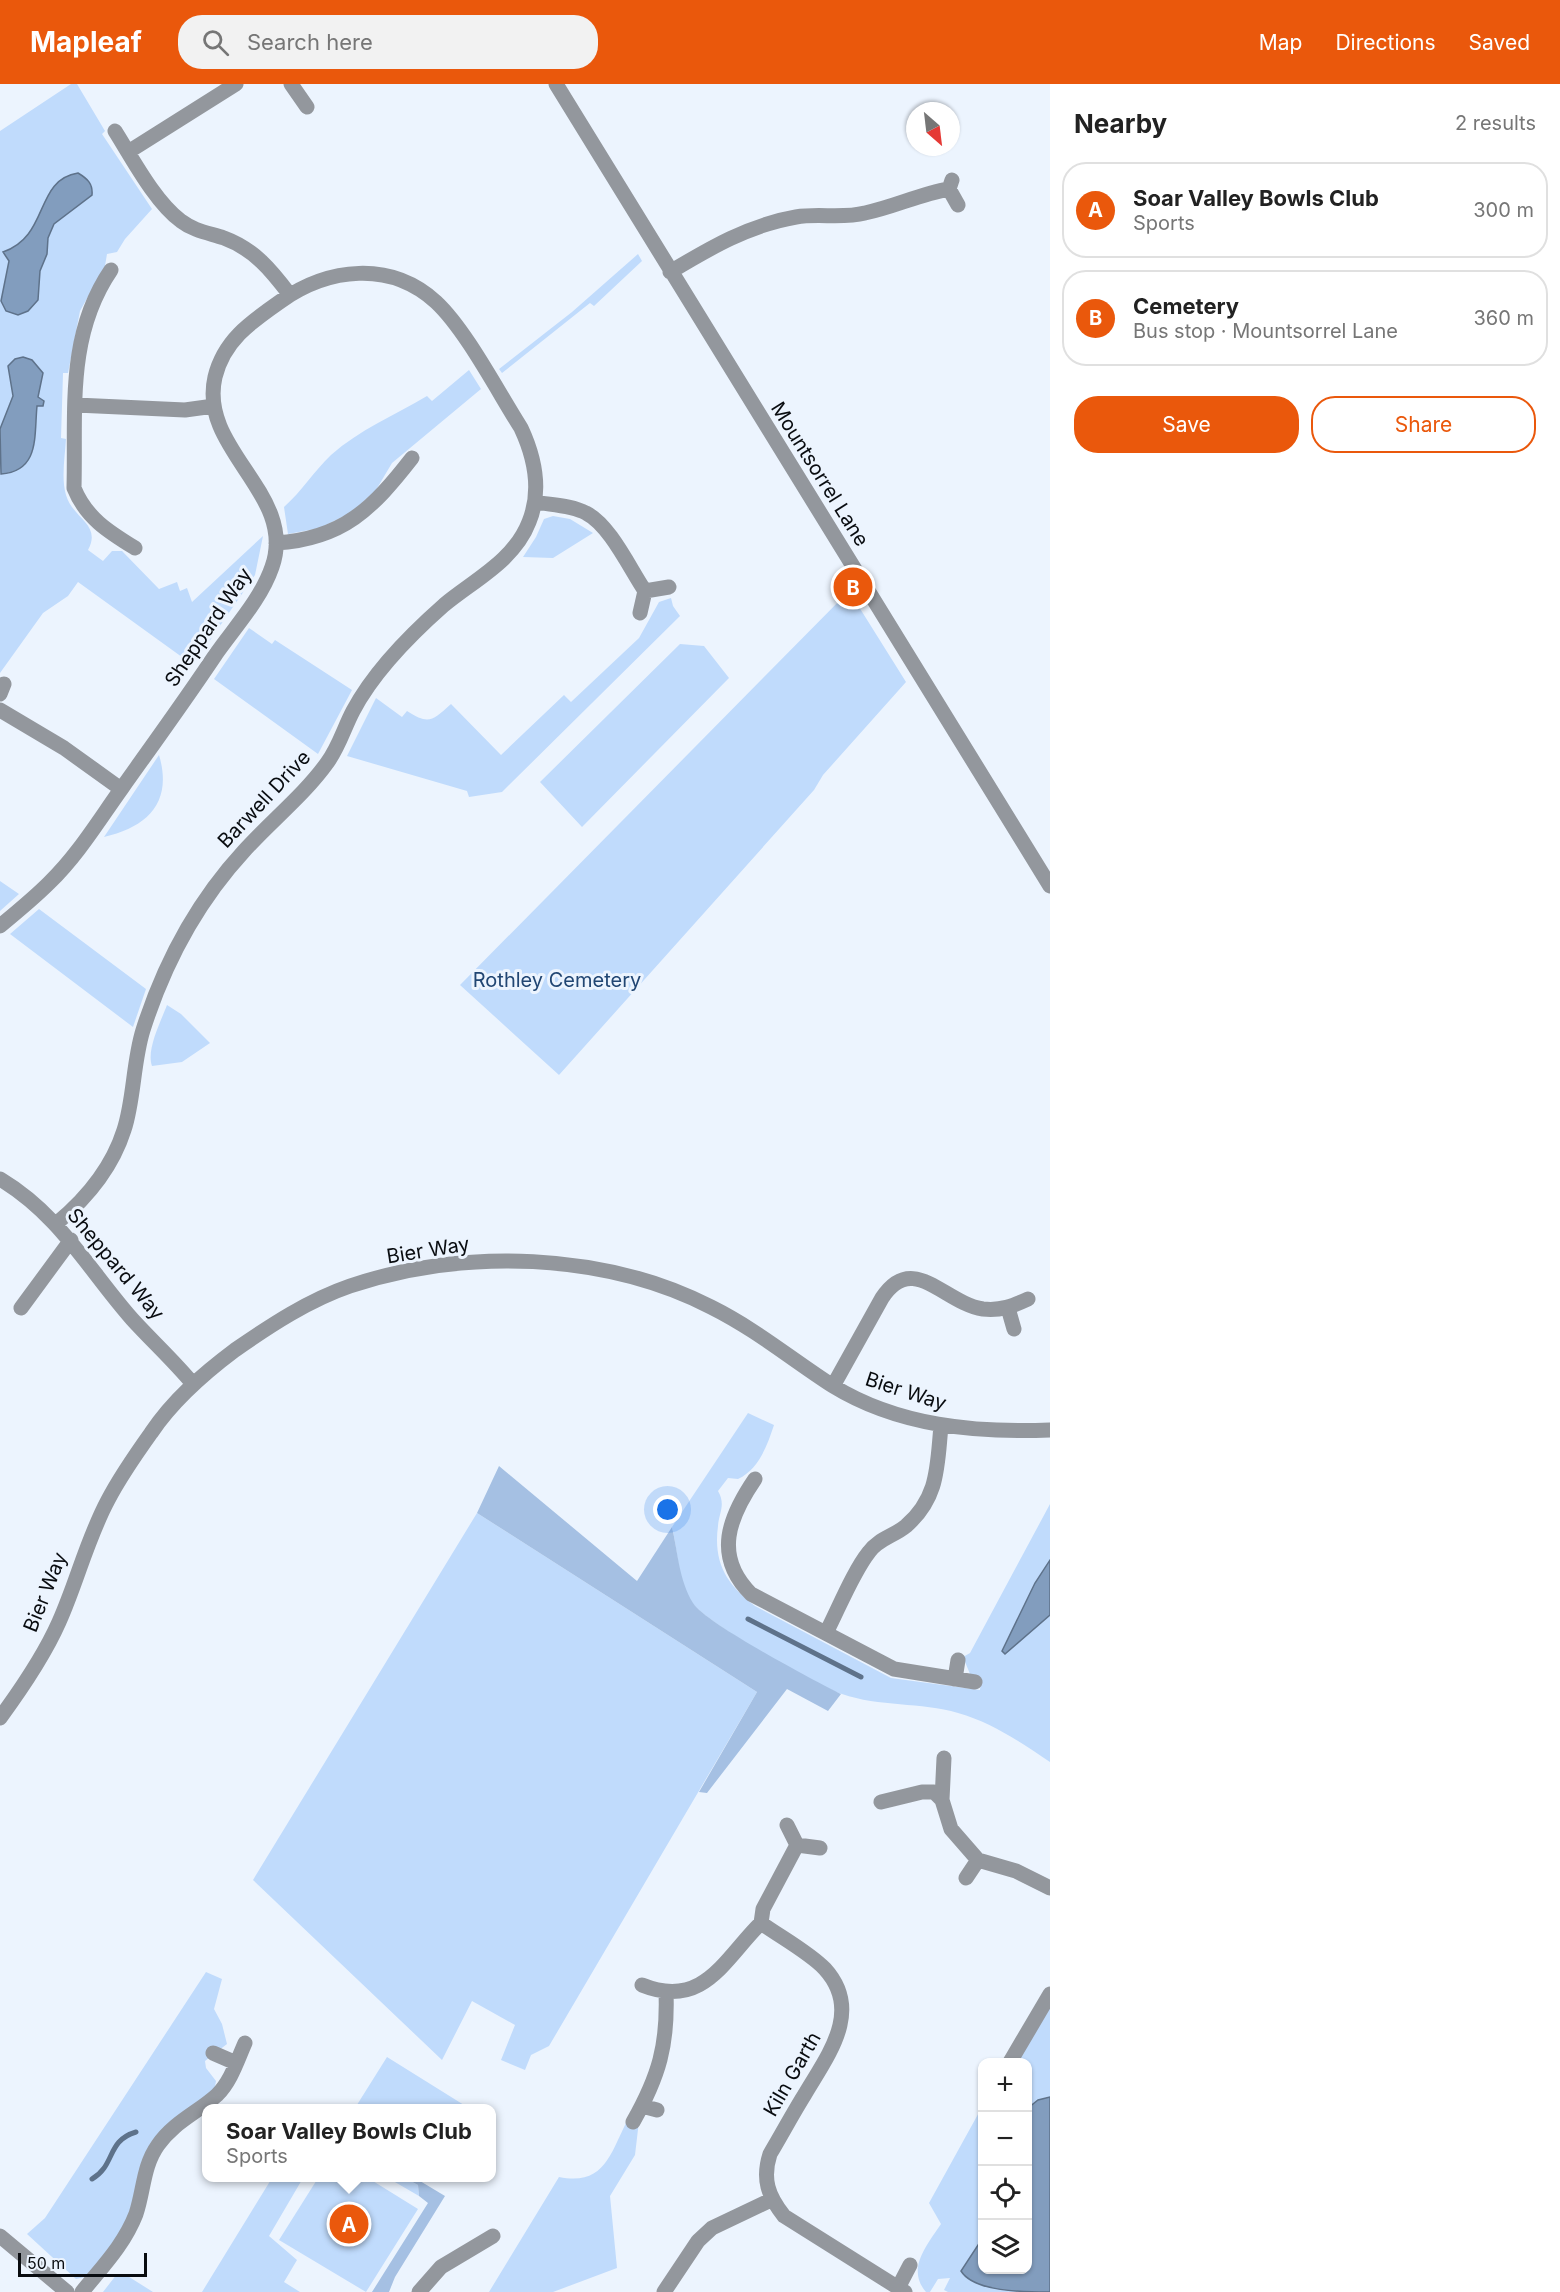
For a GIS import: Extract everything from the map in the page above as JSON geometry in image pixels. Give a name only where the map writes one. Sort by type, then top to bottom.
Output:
[{"type":"street","points":[[128,152],[236,84]]},
{"type":"street","points":[[291,84],[307,107]]},
{"type":"street","name":"Mountsorrel Lane","points":[[556,84],[1050,886]]},
{"type":"street","points":[[115,131],[178,220],[190,228],[234,242],[250,251],[264,262],[290,295]]},
{"type":"street","points":[[670,272],[723,240],[797,217],[866,213],[950,184],[958,205]]},
{"type":"street","points":[[111,270],[95,293],[81,337],[76,381],[74,488],[80,502],[100,526],[135,548]]},
{"type":"street","name":"Sheppard Way","points":[[0,926],[51,882],[90,835],[264,586],[276,554],[276,526],[272,514],[223,433],[214,406],[214,379],[221,358],[232,339],[246,325],[290,295],[313,283],[343,273],[371,273],[399,279],[429,297],[447,314],[487,375]]},
{"type":"street","name":"Barwell Drive","points":[[57,1223],[79,1204],[97,1182],[125,1129],[143,1030],[166,968],[192,920],[227,869],[317,777],[337,747],[352,712],[382,669],[444,606],[508,554],[529,522],[537,485],[530,446],[487,375]]},
{"type":"street","points":[[76,405],[185,410],[214,406]]},
{"type":"street","points":[[276,543],[318,537],[354,521],[382,497],[412,458]]},
{"type":"street","points":[[535,502],[572,508],[586,513],[598,522],[645,591],[640,613]]},
{"type":"street","points":[[645,591],[669,587]]},
{"type":"street","points":[[0,710],[64,748],[121,789]]},
{"type":"street","name":"Sheppard Way","points":[[0,1179],[36,1204],[57,1223],[133,1320],[193,1384]]},
{"type":"street","points":[[21,1308],[71,1240]]},
{"type":"street","name":"Bier Way","points":[[0,1718],[30,1675],[59,1623],[80,1560],[109,1499],[152,1430],[193,1384],[263,1330],[305,1306],[350,1287],[448,1265],[499,1262],[553,1264],[606,1272],[662,1287],[706,1304],[748,1325],[833,1386],[862,1401],[941,1426],[999,1432],[1050,1430]]},
{"type":"street","points":[[833,1386],[882,1298],[891,1284],[900,1278],[920,1278],[966,1305],[982,1309],[1008,1308],[1028,1299]]},
{"type":"street","points":[[1008,1308],[1014,1329]]},
{"type":"street","points":[[826,1633],[868,1552],[879,1542],[904,1527],[921,1511],[932,1495],[941,1426]]},
{"type":"street","points":[[755,1479],[738,1493],[728,1544],[730,1560],[742,1586],[761,1601],[894,1669],[975,1682]]},
{"type":"street","points":[[955,1679],[958,1660]]},
{"type":"street","points":[[944,1758],[942,1800],[951,1829],[962,1843],[978,1860],[1016,1871],[1050,1888]]},
{"type":"street","points":[[881,1802],[922,1792],[934,1792],[942,1800]]},
{"type":"street","points":[[787,1825],[797,1845]]},
{"type":"street","points":[[797,1845],[820,1848]]},
{"type":"street","points":[[642,1985],[666,1992],[697,1985],[714,1976],[761,1923],[763,1910],[797,1845]]},
{"type":"street","points":[[966,1878],[978,1860]]},
{"type":"street","name":"Kiln Garth","points":[[761,1923],[824,1967],[832,1978],[842,2004],[840,2030],[835,2045],[770,2154],[766,2167],[766,2184],[771,2199]]},
{"type":"street","points":[[633,2122],[649,2108],[663,2057],[667,2022],[666,1992]]},
{"type":"street","points":[[1012,2058],[1050,1994]]},
{"type":"street","points":[[204,2104],[217,2095],[228,2082],[244,2043]]},
{"type":"street","points":[[213,2053],[236,2063]]},
{"type":"street","points":[[82,2292],[119,2247],[129,2230],[136,2212],[146,2166],[157,2146],[171,2128],[202,2106]]},
{"type":"street","points":[[664,2292],[698,2241],[712,2228],[771,2199],[784,2216],[802,2230],[901,2290],[910,2265]]},
{"type":"street","points":[[0,2236],[6,2246],[67,2292]]},
{"type":"street","points":[[419,2292],[441,2267],[493,2236]]},
{"type":"green space","points":[[71,84],[77,84],[105,131],[102,134],[152,209],[125,239],[117,252],[107,254],[105,266],[80,311],[68,373],[63,373],[61,438],[66,439],[64,481],[70,503],[89,528],[91,541],[88,550],[103,561],[112,551],[122,551],[159,589],[177,582],[180,591],[187,588],[192,602],[263,536],[255,575],[193,665],[78,582],[68,596],[43,613],[0,673],[0,131]]},
{"type":"green space","points":[[638,254],[642,261],[594,306],[590,303],[502,373],[499,369],[572,312]]},
{"type":"green space","points":[[469,370],[481,389],[392,463],[376,490],[352,512],[320,528],[288,534],[284,507],[331,455],[365,430],[427,396],[432,401]]},
{"type":"green space","points":[[553,516],[570,519],[593,533],[553,558],[523,557],[544,519]]},
{"type":"green space","name":"Rothley Cemetery","points":[[849,591],[906,682],[823,775],[814,790],[559,1075],[460,985]]},
{"type":"green space","points":[[671,598],[680,616],[502,792],[469,797],[467,791],[347,756],[376,698],[402,717],[407,711],[426,719],[435,717],[451,704],[501,755],[564,695],[571,702],[639,638],[659,602]]},
{"type":"green space","points":[[249,628],[272,644],[275,640],[352,690],[318,754],[214,679]]},
{"type":"green space","points":[[680,644],[704,646],[729,678],[582,827],[540,782]]},
{"type":"green space","points":[[159,755],[162,786],[153,810],[133,827],[104,837]]},
{"type":"green space","points":[[0,881],[19,894],[0,911]]},
{"type":"green space","points":[[39,909],[146,989],[133,1027],[10,934]]},
{"type":"green space","points":[[167,1005],[181,1014],[210,1043],[182,1062],[152,1066],[151,1052]]},
{"type":"green space","points":[[748,1413],[774,1425],[765,1449],[752,1469],[738,1479],[728,1478],[718,1491],[722,1505],[717,1539],[720,1562],[724,1572],[737,1590],[755,1606],[891,1678],[980,1690],[981,1678],[970,1674],[963,1657],[970,1653],[1050,1504],[1050,1762],[1006,1734],[971,1717],[929,1707],[871,1701],[829,1689],[741,1640],[694,1605],[682,1578],[672,1527]]},
{"type":"green space","points":[[477,1513],[757,1692],[549,2046],[531,2055],[525,2070],[501,2060],[515,2025],[472,2001],[442,2060],[253,1880]]},
{"type":"green space","points":[[206,1972],[222,1979],[214,2009],[222,2024],[227,2044],[205,2061],[206,2068],[216,2081],[214,2092],[162,2130],[122,2235],[85,2277],[76,2279],[27,2234],[45,2218]]},
{"type":"green space","points":[[1050,1994],[1050,2292],[948,2292],[944,2290],[950,2278],[938,2279],[930,2292],[926,2292],[920,2283],[918,2266],[925,2249],[941,2224],[929,2203],[978,2114],[978,2274],[1032,2274],[1032,2058],[1012,2058]]},
{"type":"green space","points":[[387,2057],[462,2104],[358,2104]]},
{"type":"green space","points":[[628,2119],[639,2121],[635,2155],[610,2196],[617,2268],[553,2292],[489,2292],[559,2177],[574,2179],[587,2177],[596,2172],[610,2155]]},
{"type":"green space","points":[[270,2182],[301,2182],[269,2236],[297,2260],[284,2282],[300,2292],[202,2292]]},
{"type":"green space","points":[[315,2182],[374,2182],[418,2209],[366,2292],[279,2240]]},
{"type":"green space","points":[[395,2182],[412,2182],[418,2185],[419,2196]]},
{"type":"green space","points":[[117,2274],[126,2275],[153,2292],[103,2292]]},
{"type":"shaded area","points":[[78,173],[89,182],[92,195],[54,224],[48,238],[47,254],[40,271],[38,300],[28,311],[18,315],[6,311],[1,301],[9,261],[3,252],[18,244],[28,234],[54,186],[64,178]]},
{"type":"shaded area","points":[[23,357],[32,360],[43,373],[38,397],[44,401],[43,406],[37,406],[35,440],[29,459],[14,471],[1,474],[0,429],[13,396],[8,366],[15,359]]},
{"type":"shaded area","points":[[499,1466],[637,1581],[672,1527],[688,1594],[702,1612],[738,1637],[841,1694],[828,1711],[787,1689],[707,1793],[699,1792],[757,1692],[477,1513]]},
{"type":"shaded area","points":[[1050,1560],[1050,1615],[1005,1654],[1002,1651],[1035,1583]]},
{"type":"shaded area","points":[[1050,2097],[1050,2292],[1027,2292],[988,2287],[967,2278],[961,2271],[978,2245],[978,2274],[1032,2274],[1032,2105],[1038,2100]]},
{"type":"shaded area","points":[[412,2182],[422,2182],[445,2196],[395,2277],[389,2292],[372,2292],[428,2203],[419,2196],[418,2185]]},
{"type":"waterway","points":[[748,1619],[861,1677]]},
{"type":"waterway","points":[[92,2179],[105,2167],[120,2141],[136,2132]]},
{"type":"place","name":"Cemetery","points":[[853,587]]},
{"type":"place","name":"Soar Valley Bowls Club","points":[[349,2224]]}]
